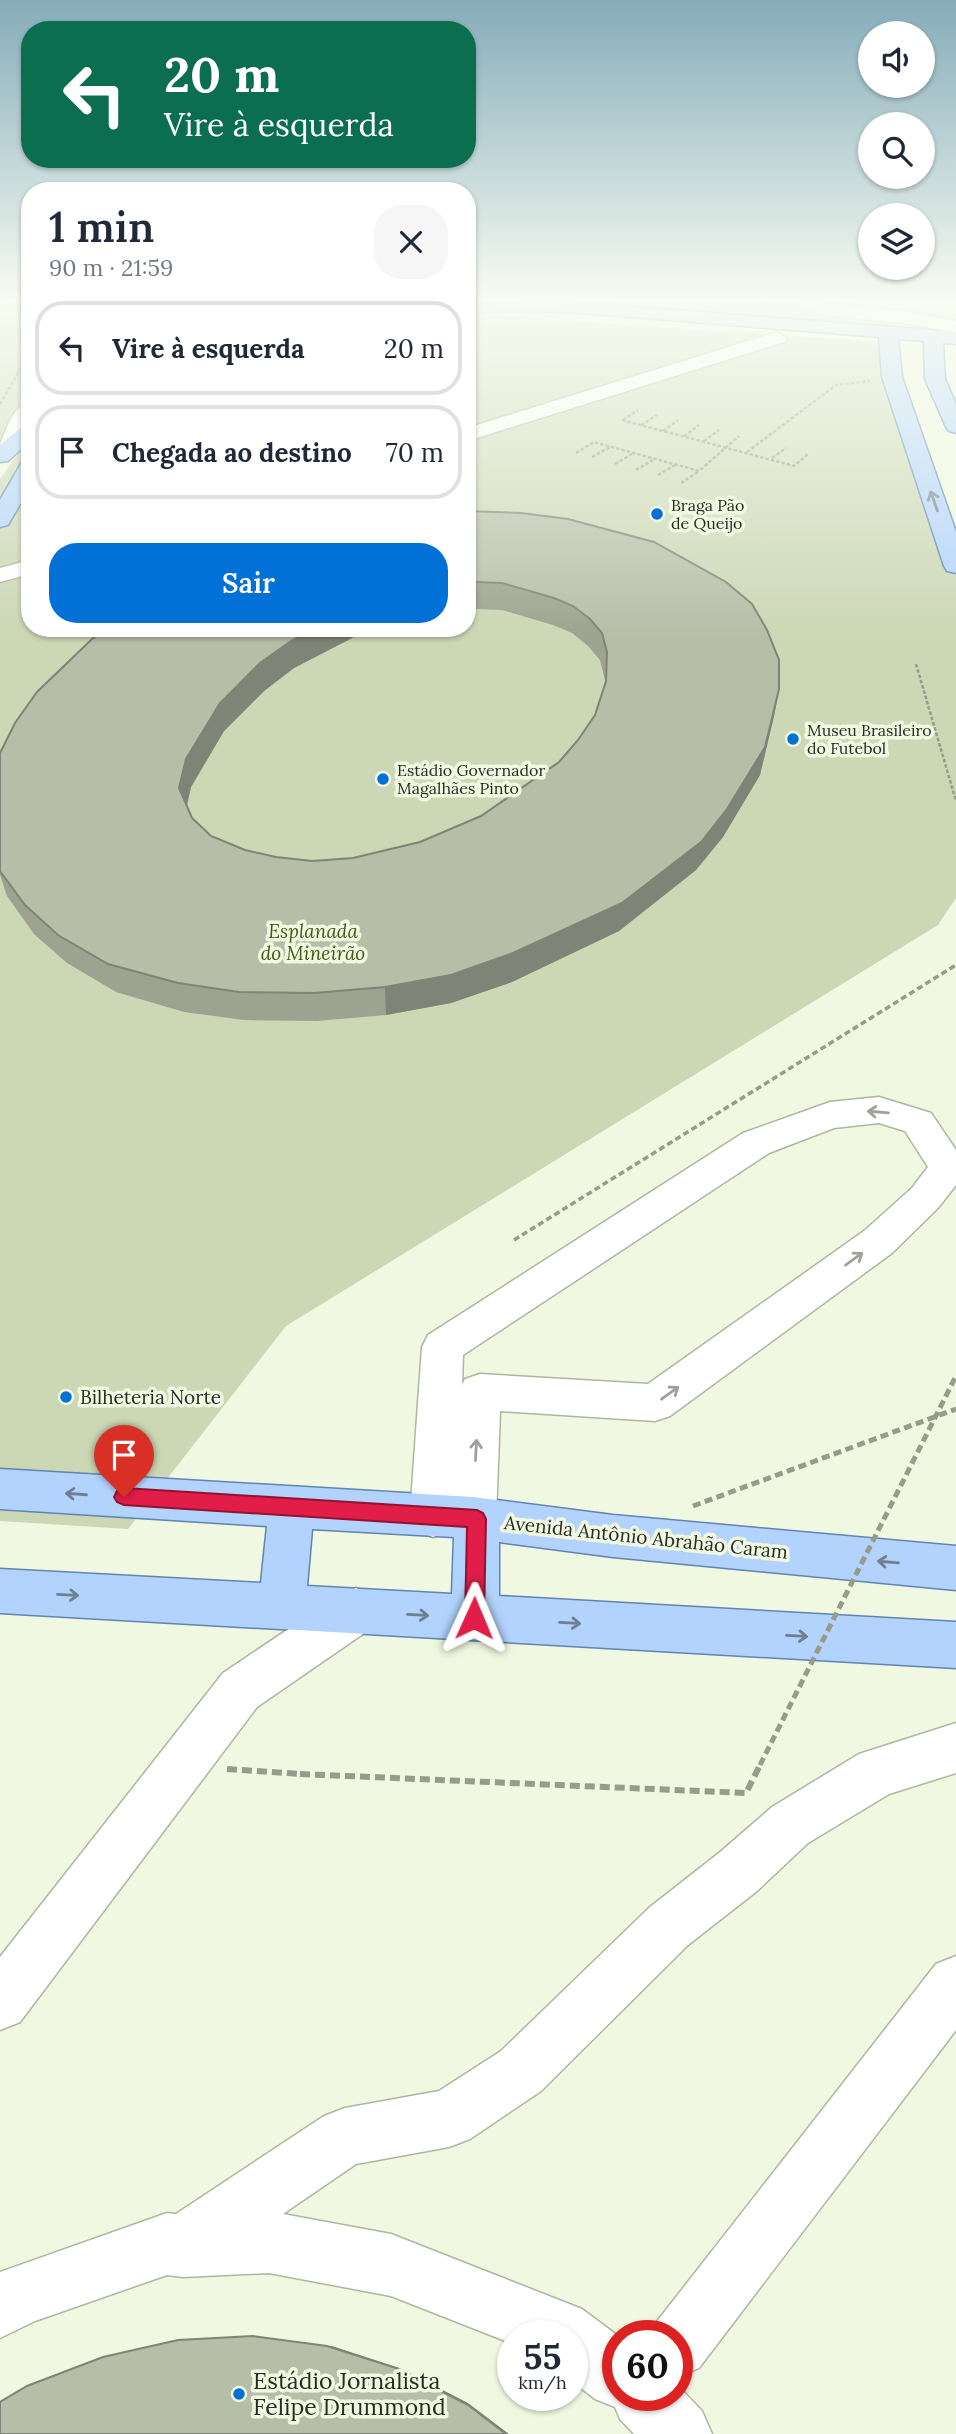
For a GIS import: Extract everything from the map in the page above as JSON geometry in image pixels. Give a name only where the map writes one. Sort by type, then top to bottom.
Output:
[{"type":"main road","points":[[903,411],[956,566]]},
{"type":"main road","points":[[949,411],[956,427]]},
{"type":"main road","points":[[912,437],[935,447]]},
{"type":"main road","points":[[6,450],[21,438]]},
{"type":"main road","points":[[0,520],[21,482]]},
{"type":"main road","name":"Avenida Antônio Abrahão Caram","points":[[0,1489],[461,1518],[613,1536],[956,1568]]},
{"type":"main road","points":[[282,1607],[291,1507]]},
{"type":"main road","points":[[461,1518],[474,1618]]},
{"type":"main road","points":[[0,1591],[956,1645]]},
{"type":"lane","points":[[476,432],[542,411]]},
{"type":"lane","points":[[6,450],[21,419]]},
{"type":"lane","points":[[0,575],[21,569]]},
{"type":"lane","points":[[879,1110],[918,1122],[948,1168],[925,1198],[878,1242],[655,1404],[480,1392],[461,1518],[438,1480],[443,1347],[756,1143],[830,1115],[879,1110]]},
{"type":"lane","points":[[0,2002],[240,1690],[356,1611]]},
{"type":"lane","points":[[183,2246],[345,2137],[449,2118],[521,2071],[668,1926],[738,1872],[790,1825],[877,1772],[956,1748]]},
{"type":"lane","points":[[693,2325],[956,1984]]},
{"type":"lane","points":[[0,2307],[18,2296],[167,2244],[183,2246],[269,2242],[391,2266],[531,2320]]},
{"type":"lane","points":[[588,2353],[602,2364]]},
{"type":"lane","points":[[657,2411],[679,2434]]},
{"type":"path","points":[[637,411],[622,420],[794,466],[808,454]]},
{"type":"path","points":[[747,453],[803,411]]},
{"type":"path","points":[[641,425],[657,415]]},
{"type":"path","points":[[662,431],[678,421]]},
{"type":"path","points":[[683,436],[699,425]]},
{"type":"path","points":[[703,442],[719,430]]},
{"type":"path","points":[[681,483],[739,436]]},
{"type":"path","points":[[576,453],[594,442],[699,471]]},
{"type":"path","points":[[592,457],[610,447]]},
{"type":"path","points":[[771,459],[786,448]]},
{"type":"path","points":[[615,464],[633,453]]},
{"type":"path","points":[[636,470],[654,459]]},
{"type":"path","points":[[658,475],[676,464]]},
{"type":"path","points":[[916,664],[956,801]]},
{"type":"path","points":[[514,1240],[956,965]]},
{"type":"path","points":[[184,1766],[300,1774],[746,1793],[956,1376]]},
{"type":"path","points":[[689,1508],[956,1409]]},
{"type":"green space","points":[[0,411],[21,411],[21,415],[0,455]]},
{"type":"green space","name":"Esplanada do Mineirão","points":[[476,411],[914,411],[956,542],[956,898],[938,925],[286,1326],[128,1529],[0,1521],[0,479],[21,449],[21,637],[476,637]]},
{"type":"building","name":"Estádio Governador Magalhães Pinto","points":[[476,511],[568,519],[654,542],[726,582],[752,604],[767,630],[779,660],[779,689],[765,747],[727,809],[701,842],[622,903],[513,953],[451,975],[385,987],[314,993],[239,992],[178,983],[108,964],[58,935],[25,905],[0,871],[0,753],[15,723],[37,692],[95,637],[299,637],[260,663],[220,703],[186,759],[179,788],[192,818],[211,836],[245,850],[276,857],[312,861],[353,858],[420,842],[481,816],[559,762],[595,715],[606,681],[607,652],[602,633],[590,619],[573,606],[554,598],[502,583],[476,582]]},
{"type":"building","name":"Estádio Jornalista Felipe Drummond","points":[[253,2336],[327,2346],[399,2369],[468,2405],[506,2434],[0,2434],[0,2402],[27,2386],[103,2357],[178,2340]]},
{"type":"place","name":"Braga Pão de Queijo","points":[[657,514]]},
{"type":"place","name":"Museu Brasileiro do Futebol","points":[[793,739]]},
{"type":"place","name":"Estádio Governador Magalhães Pinto","points":[[383,779]]},
{"type":"place","name":"Bilheteria Norte","points":[[66,1397]]},
{"type":"place","name":"Estádio Jornalista Felipe Drummond","points":[[239,2394]]},
{"type":"route","points":[[124,1497],[477,1519],[474,1618]]}]
